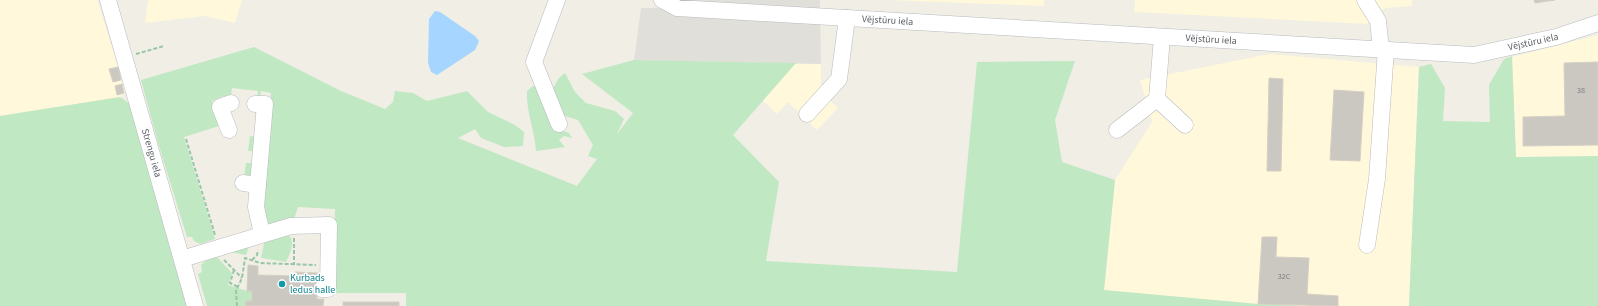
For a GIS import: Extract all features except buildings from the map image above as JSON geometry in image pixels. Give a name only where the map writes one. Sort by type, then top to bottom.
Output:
[{"type":"street","name":"Strengu iela","points":[[108,0],[195,306]]},
{"type":"street","points":[[557,0],[534,62],[559,124]]},
{"type":"street","name":"Vējstūru iela","points":[[662,0],[677,8],[1474,55],[1556,36],[1598,23]]},
{"type":"street","points":[[1365,0],[1378,21],[1383,49],[1377,179],[1367,245]]},
{"type":"street","points":[[807,114],[839,79],[848,18]]},
{"type":"street","points":[[1117,130],[1157,99],[1162,37]]},
{"type":"street","points":[[1157,99],[1185,125]]},
{"type":"street","points":[[229,130],[220,107],[232,102]]},
{"type":"street","points":[[256,104],[265,104],[257,131],[250,184],[253,210],[262,234]]},
{"type":"street","points":[[182,259],[291,226],[329,226],[328,289],[322,289]]},
{"type":"path","points":[[124,58],[164,46]]},
{"type":"path","points":[[186,139],[216,241],[214,242],[219,254],[242,278]]},
{"type":"path","points":[[291,226],[294,239],[294,265]]},
{"type":"path","points":[[237,306],[236,291],[242,278],[245,258],[260,263],[328,265]]},
{"type":"path","points":[[234,270],[230,283],[238,287]]},
{"type":"shaded area","points":[[0,0],[97,0],[126,92],[120,97],[0,116]]},
{"type":"shaded area","points":[[148,0],[242,0],[235,23],[205,16],[145,23]]},
{"type":"shaded area","points":[[677,0],[820,0],[821,64],[634,60],[641,8],[676,8]]},
{"type":"shaded area","points":[[886,0],[1044,0],[1044,6]]},
{"type":"shaded area","points":[[1135,0],[1412,0],[1412,6],[1385,8],[1367,24],[1134,12]]},
{"type":"shaded area","points":[[1598,35],[1598,156],[1516,157],[1512,57]]},
{"type":"shaded area","points":[[1269,54],[1419,67],[1409,306],[1307,306],[1258,304],[1104,291],[1115,180],[1152,122],[1140,80]]},
{"type":"shaded area","points":[[758,62],[821,64],[821,91],[838,108],[817,130],[788,102],[777,114],[757,95]]},
{"type":"green space","points":[[254,47],[341,91],[385,109],[393,102],[395,91],[413,93],[427,101],[467,91],[488,112],[515,125],[524,132],[523,146],[504,147],[481,138],[475,129],[458,138],[577,186],[597,159],[588,156],[593,145],[578,120],[565,116],[552,90],[559,78],[565,73],[575,92],[586,103],[615,111],[624,119],[617,134],[633,113],[582,74],[634,60],[796,63],[733,135],[779,182],[766,261],[957,272],[977,62],[1075,61],[1055,120],[1062,162],[1115,180],[1104,290],[1258,304],[1307,306],[406,306],[406,293],[333,293],[335,209],[298,207],[294,219],[266,227],[261,210],[271,93],[261,91],[260,99],[257,98],[258,91],[232,88],[231,95],[212,101],[219,126],[184,137],[215,239],[200,244],[194,241],[192,237],[187,237],[159,146],[141,80]]},
{"type":"green space","points":[[1512,56],[1516,157],[1598,156],[1598,306],[1409,306],[1419,67],[1431,64],[1445,88],[1443,121],[1490,122],[1489,85],[1504,59]]},
{"type":"green space","points":[[533,86],[538,87],[555,128],[569,133],[572,138],[564,136],[559,140],[565,147],[536,151],[527,99],[527,91]]},
{"type":"green space","points":[[120,97],[129,103],[189,306],[0,306],[0,116]]},
{"type":"green space","points":[[250,136],[256,137],[255,151],[248,151]]},
{"type":"green space","points":[[246,163],[254,163],[252,179],[244,178]]},
{"type":"green space","points":[[285,234],[289,236],[292,243],[291,251],[286,262],[261,258],[265,239]]},
{"type":"green space","points":[[250,243],[246,255],[225,251]]},
{"type":"green space","points":[[217,257],[232,273],[228,285],[247,291],[252,291],[252,301],[247,301],[246,306],[207,306],[198,274],[202,272],[201,265],[205,261]]},
{"type":"water","points":[[435,11],[440,12],[475,36],[479,41],[475,50],[437,75],[431,72],[428,63],[429,19]]},
{"type":"place","name":"Kurbads ledus halle","points":[[282,284]]}]
